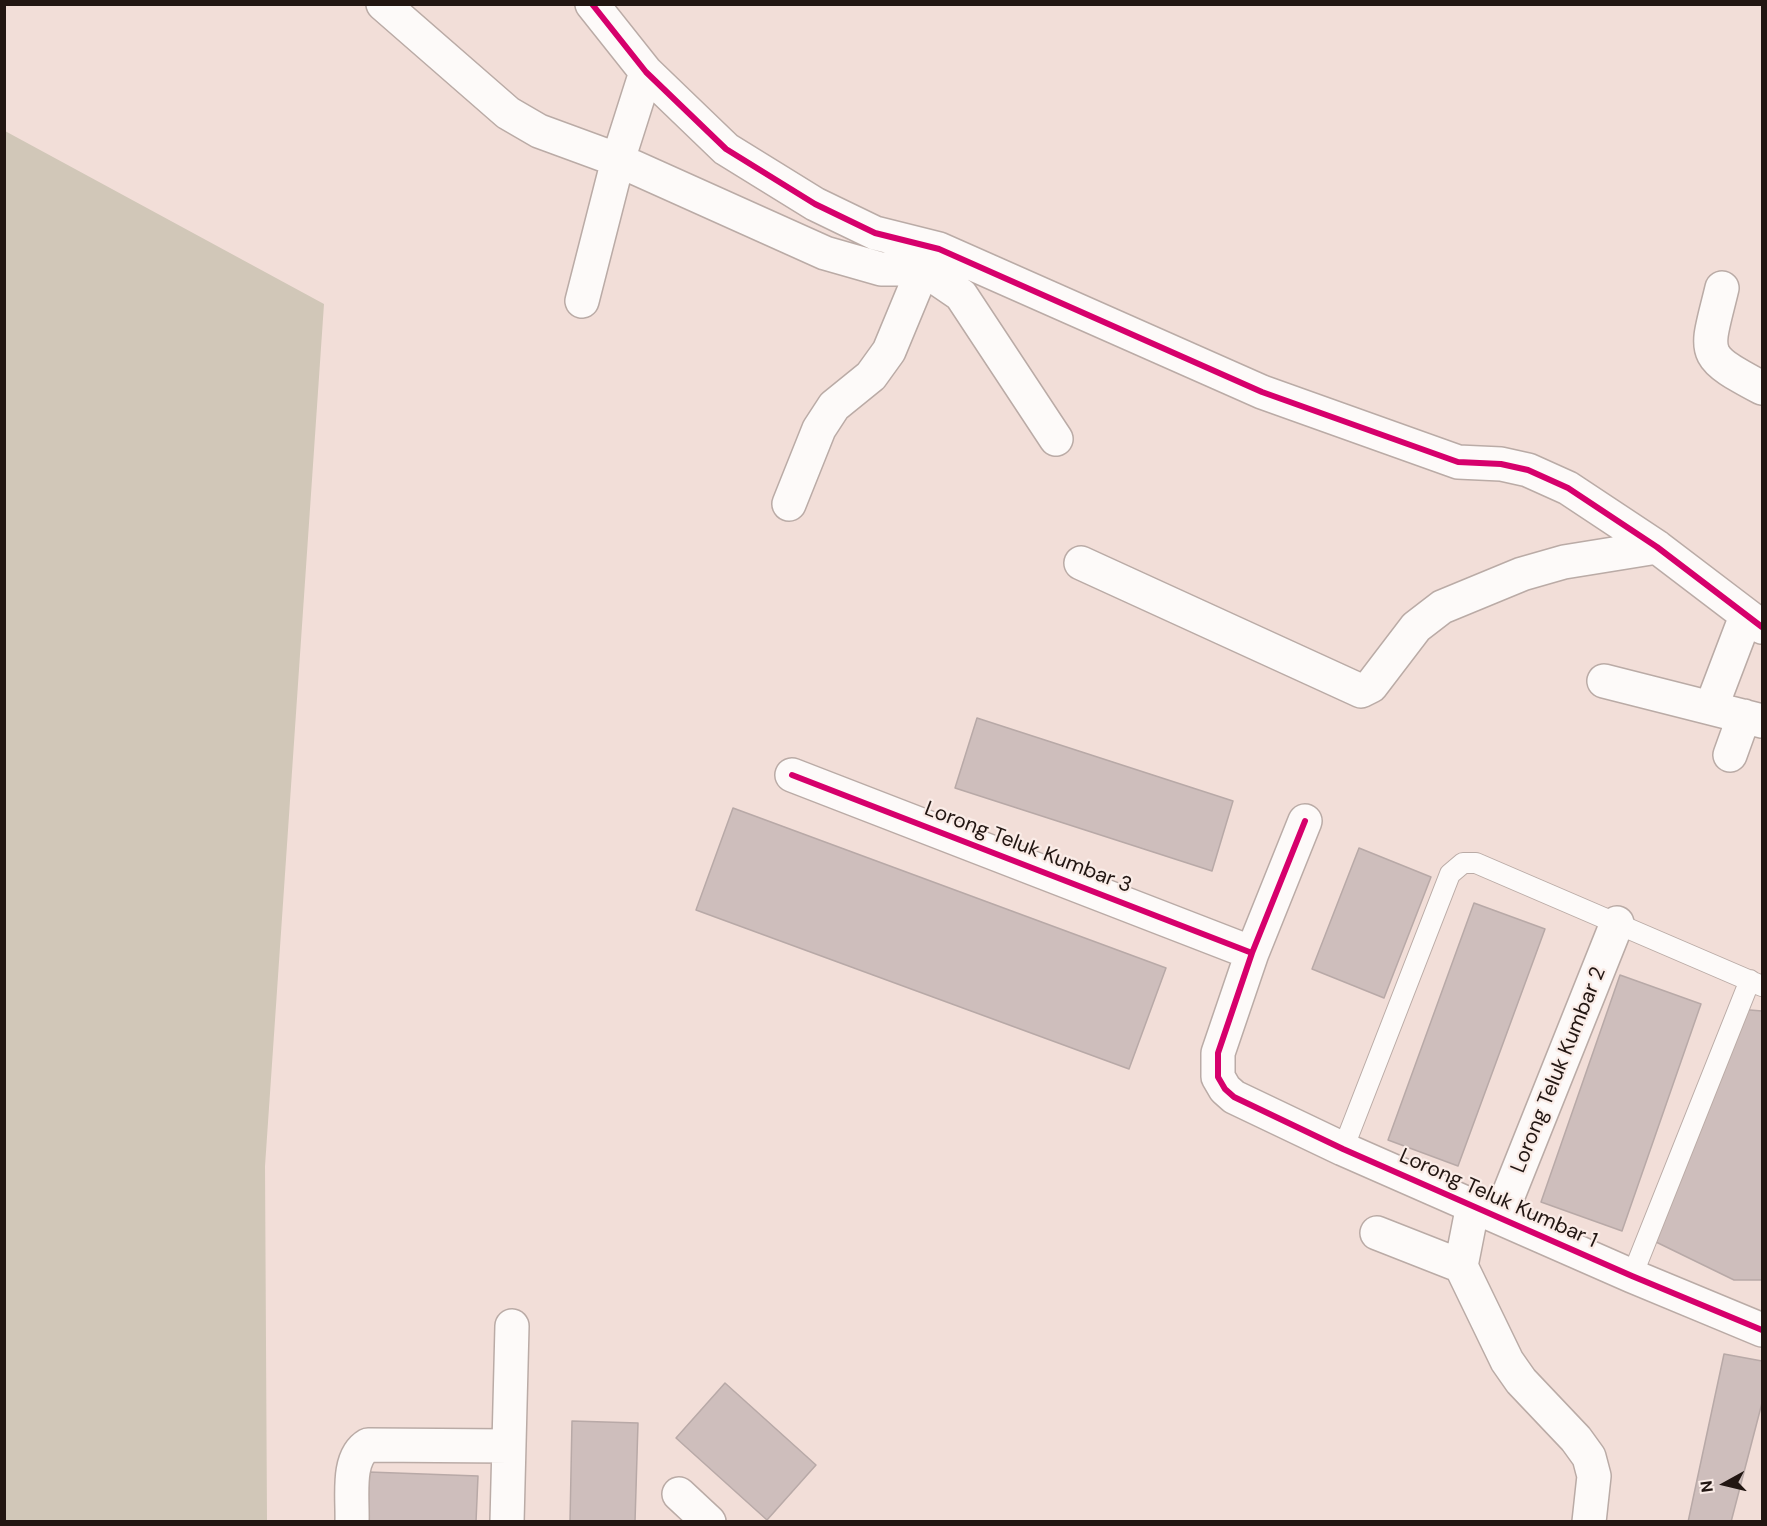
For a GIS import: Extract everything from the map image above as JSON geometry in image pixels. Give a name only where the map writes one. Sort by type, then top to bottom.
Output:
[{"type":"street","points":[[383,4],[508,113],[538,131],[618,160],[825,253],[881,269],[931,259]]},
{"type":"street","points":[[592,4],[646,72],[726,149],[815,204],[931,259],[1262,392],[1458,462],[1501,464],[1528,470],[1568,488],[1685,566],[1754,621],[1711,708]]},
{"type":"street","points":[[582,301],[618,160],[646,72]]},
{"type":"street","points":[[931,259],[961,295],[1056,439]]},
{"type":"street","points":[[789,504],[819,429],[834,406],[871,376],[889,351],[931,259]]},
{"type":"street","points":[[1722,288],[1710,341],[1713,354],[1722,367],[1762,388]]},
{"type":"street","points":[[1081,563],[1361,691],[1371,686],[1416,627],[1442,607],[1487,586],[1564,562],[1657,547]]},
{"type":"street","points":[[1604,681],[1753,718],[1730,755]]},
{"type":"street","name":"Lorong Teluk Kumbar 3","points":[[792,775],[1252,952]]},
{"type":"street","points":[[1252,952],[1305,821]]},
{"type":"street","name":"Lorong Teluk Kumbar 2","points":[[1461,1266],[1617,923]]},
{"type":"street","name":"Lorong Teluk Kumbar 1","points":[[1252,952],[1218,1053],[1218,1077],[1225,1089],[1234,1097],[1342,1149],[1632,1276],[1762,1330]]},
{"type":"street","points":[[1377,1233],[1461,1266],[1507,1361],[1521,1381],[1576,1439],[1589,1457],[1594,1476],[1589,1521]]},
{"type":"street","points":[[507,1521],[512,1326]]},
{"type":"street","points":[[352,1521],[354,1463],[359,1451],[368,1445],[508,1446]]},
{"type":"street","points":[[679,1494],[709,1521]]},
{"type":"lane","points":[[1342,1149],[1450,874],[1463,863],[1476,863],[1756,983],[1632,1276]]},
{"type":"shaded area","points":[[5,131],[324,304],[265,1166],[267,1521],[5,1521]]},
{"type":"building","points":[[977,718],[1233,801],[1212,871],[955,788]]},
{"type":"building","points":[[733,808],[1166,968],[1129,1069],[696,910]]},
{"type":"building","points":[[1359,848],[1431,877],[1384,998],[1312,969]]},
{"type":"building","points":[[1474,903],[1545,929],[1458,1166],[1388,1140]]},
{"type":"building","points":[[1620,975],[1701,1004],[1622,1231],[1541,1202]]},
{"type":"building","points":[[1738,1009],[1762,1011],[1762,1280],[1734,1280],[1656,1242]]},
{"type":"building","points":[[1724,1354],[1762,1361],[1762,1403],[1731,1522],[1688,1522]]},
{"type":"building","points":[[725,1383],[816,1465],[767,1520],[676,1438]]},
{"type":"building","points":[[572,1421],[638,1423],[635,1522],[570,1522]]},
{"type":"building","points":[[369,1472],[478,1476],[476,1522],[368,1522]]},
{"type":"cycle path","points":[[592,4],[646,72],[726,149],[815,204],[875,233],[939,249],[1262,392],[1458,462],[1501,464],[1528,470],[1568,488],[1657,547],[1762,627]]},
{"type":"cycle path","points":[[792,775],[1252,953]]},
{"type":"cycle path","points":[[1305,821],[1252,953],[1218,1053],[1218,1077],[1225,1089],[1234,1097],[1343,1149],[1632,1276],[1762,1330]]}]
